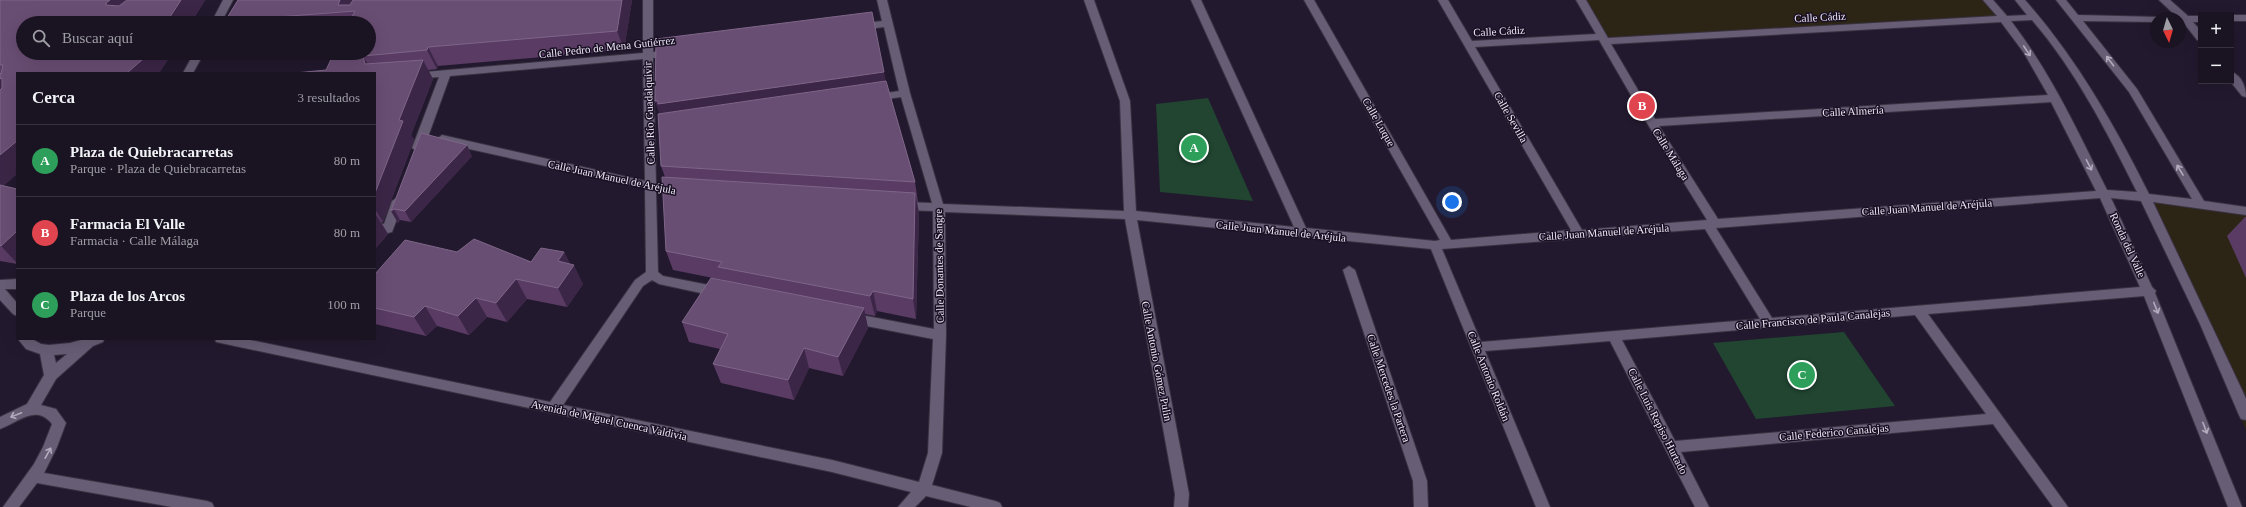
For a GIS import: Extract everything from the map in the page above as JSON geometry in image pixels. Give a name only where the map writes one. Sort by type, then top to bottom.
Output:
[{"type":"street","points":[[220,16],[228,0]]},
{"type":"street","name":"Calle Río Guadalquivir","points":[[648,0],[647,56],[653,130],[652,274]]},
{"type":"street","name":"Calle Donantes de Sangre","points":[[882,0],[905,93],[939,208],[940,335],[935,453],[923,490]]},
{"type":"street","name":"Calle Antonio Gómez Pulin","points":[[1090,0],[1125,101],[1130,215],[1182,494],[1180,507]]},
{"type":"street","points":[[1196,0],[1303,234]]},
{"type":"street","name":"Calle Luque","points":[[1310,0],[1442,245]]},
{"type":"street","name":"Calle Sevilla","points":[[1443,0],[1579,234]]},
{"type":"street","name":"Calle Málaga","points":[[1581,0],[1769,323]]},
{"type":"street","name":"Ronda del Valle","points":[[1988,0],[2005,18],[2034,62],[2055,98],[2104,194],[2150,291],[2235,507]]},
{"type":"street","points":[[2020,0],[2036,17],[2083,79],[2145,197],[2224,360],[2246,415]]},
{"type":"street","points":[[2061,0],[2077,18],[2133,91],[2200,204]]},
{"type":"street","points":[[2164,0],[2176,12]]},
{"type":"street","name":"Calle Cádiz","points":[[1469,44],[1604,39],[2036,17]]},
{"type":"street","points":[[2077,18],[2150,19]]},
{"type":"street","points":[[2234,18],[2246,18]]},
{"type":"street","points":[[2186,19],[2198,19]]},
{"type":"street","points":[[2186,22],[2198,35]]},
{"type":"street","points":[[849,28],[888,23]]},
{"type":"street","name":"Calle Pedro de Mena Gutiérrez","points":[[407,76],[647,56],[686,51]]},
{"type":"street","points":[[189,72],[195,60]]},
{"type":"street","points":[[415,156],[446,73]]},
{"type":"street","points":[[2234,79],[2246,94]]},
{"type":"street","points":[[866,99],[905,93]]},
{"type":"street","name":"Calle Almería","points":[[1652,123],[2055,98]]},
{"type":"street","name":"Calle Juan Manuel de Aréjula","points":[[423,135],[669,191],[693,193]]},
{"type":"street","points":[[376,226],[388,228],[401,192]]},
{"type":"street","name":"Calle Juan Manuel de Aréjula","points":[[891,205],[1130,215],[1303,234],[1442,245],[2104,194],[2145,197],[2246,211]]},
{"type":"street","name":"Calle Antonio Roldán","points":[[1442,245],[1477,347],[1543,507]]},
{"type":"street","name":"Calle Mercedes la Partera","points":[[1348,270],[1420,481],[1421,507]]},
{"type":"street","points":[[553,409],[639,283],[652,274],[659,280],[729,294]]},
{"type":"street","points":[[0,285],[16,284]]},
{"type":"street","name":"Calle Francisco de Paula Canalejas","points":[[1477,347],[2150,291]]},
{"type":"street","points":[[0,292],[16,310]]},
{"type":"street","points":[[1918,310],[2061,507]]},
{"type":"street","points":[[838,315],[940,335]]},
{"type":"street","name":"Calle Luis Repiso Hurtado","points":[[1614,336],[1702,507]]},
{"type":"street","points":[[25,340],[34,348],[45,350],[58,350],[93,341]]},
{"type":"street","name":"Avenida de Miguel Cuenca Valdivia","points":[[226,340],[832,466],[995,507]]},
{"type":"street","points":[[0,423],[32,408],[51,375],[93,341]]},
{"type":"street","points":[[45,350],[49,360],[51,375]]},
{"type":"street","points":[[10,507],[34,478],[52,445],[59,423],[51,413],[32,408]]},
{"type":"street","name":"Calle Federico Canalejas","points":[[1671,447],[1997,418]]},
{"type":"street","points":[[34,478],[207,507]]},
{"type":"street","points":[[905,507],[923,490]]},
{"type":"shaded area","points":[[1581,0],[1988,0],[2005,18],[1605,41]]},
{"type":"shaded area","points":[[2145,197],[2246,211],[2246,430]]},
{"type":"green space","points":[[1208,98],[1253,201],[1160,192],[1156,104]]},
{"type":"green space","points":[[1844,332],[1895,406],[1756,419],[1713,343]]},
{"type":"building","points":[[0,0],[110,0],[106,3],[106,5],[119,6],[127,0],[181,0],[171,16],[16,16],[16,60],[142,60],[128,72],[16,72],[16,142],[0,155],[0,90],[2,88],[2,78],[0,79],[0,73],[1,74],[3,65],[0,65]]},
{"type":"building","points":[[238,0],[340,0],[338,5],[350,5],[353,0],[622,0],[617,31],[428,47],[427,50],[376,55],[376,16],[352,16],[355,11],[290,16],[228,16]]},
{"type":"building","points":[[872,12],[884,72],[658,104],[658,101],[655,101],[656,39]]},
{"type":"building","points":[[331,60],[364,60],[365,64],[423,60],[399,120],[403,121],[376,190],[376,72],[305,72],[326,70]]},
{"type":"building","points":[[886,81],[915,182],[661,166],[658,114]]},
{"type":"building","points":[[421,133],[467,145],[405,211],[394,209],[391,211]]},
{"type":"building","points":[[662,177],[915,193],[913,299],[873,291],[870,296],[718,267],[722,262],[666,251]]},
{"type":"building","points":[[0,185],[16,189],[16,232],[1,246]]},
{"type":"building","points":[[474,239],[531,262],[541,248],[564,252],[558,261],[574,265],[558,288],[516,279],[496,303],[476,298],[458,316],[425,306],[414,317],[376,308],[376,273],[405,240],[457,252]]},
{"type":"building","points":[[711,278],[864,308],[838,357],[804,348],[788,380],[713,364],[728,334],[682,322]]},
{"type":"place","name":"Farmacia El Valle","points":[[1642,106]]},
{"type":"place","name":"Plaza de Quiebracarretas","points":[[1194,148]]},
{"type":"place","name":"Plaza de los Arcos","points":[[1802,375]]}]
